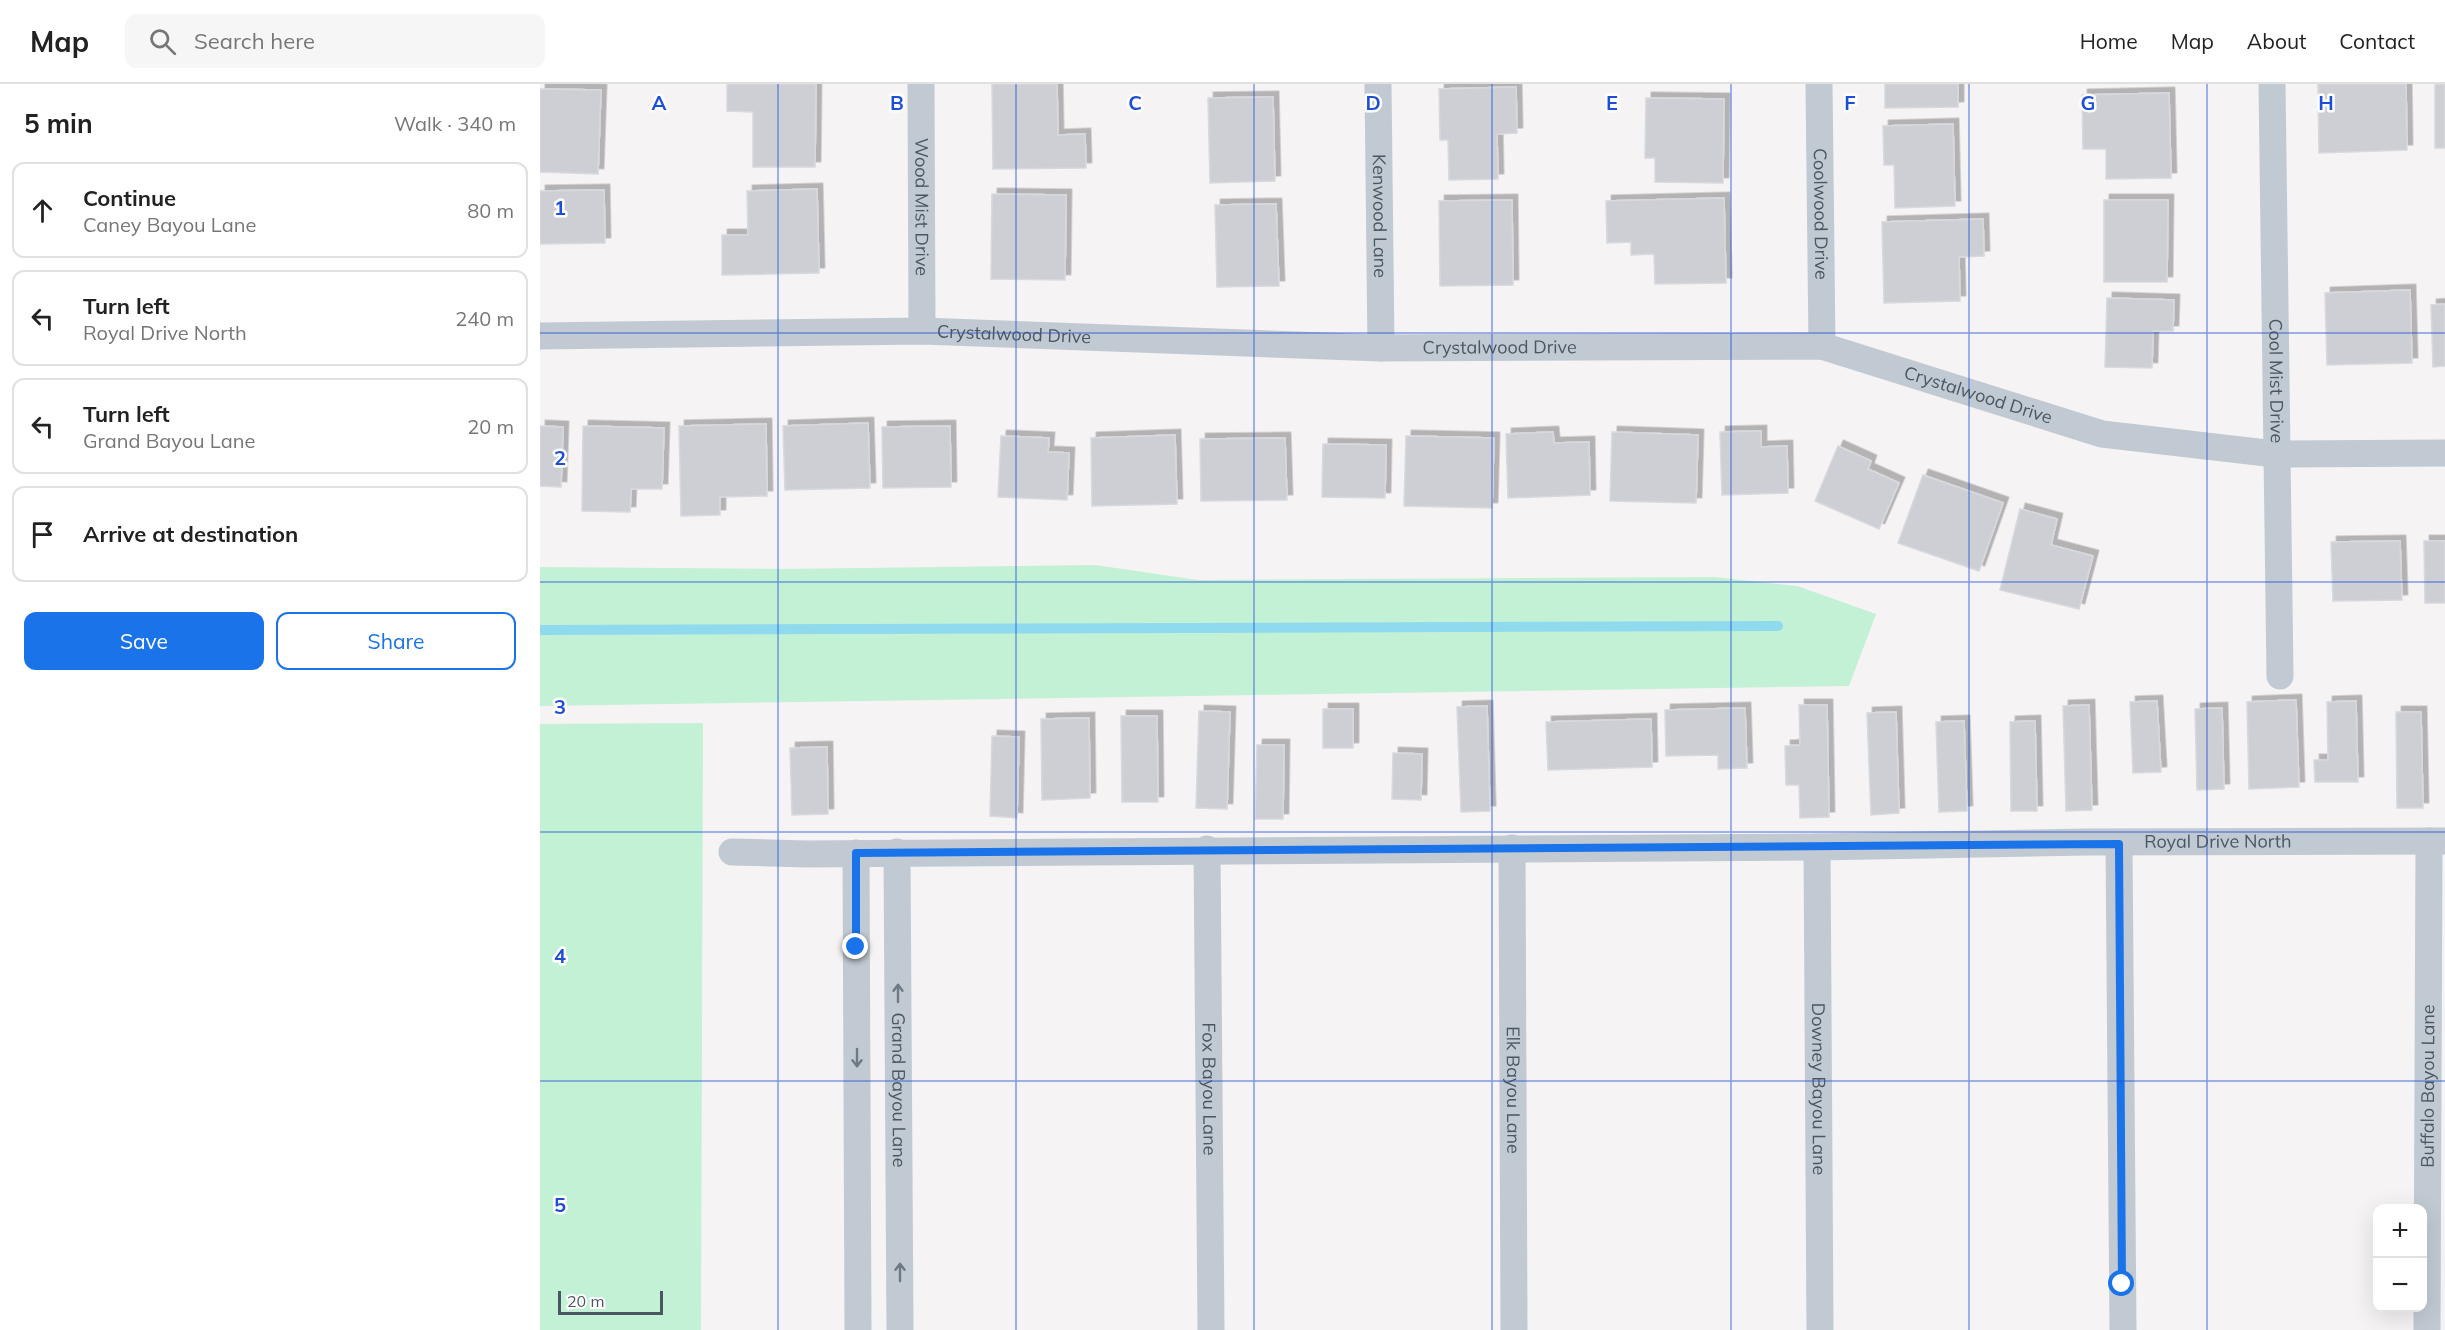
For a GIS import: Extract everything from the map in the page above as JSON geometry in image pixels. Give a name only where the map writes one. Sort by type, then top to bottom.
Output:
[{"type":"street","name":"Wood Mist Drive","points":[[921,84],[922,331]]},
{"type":"street","name":"Kenwood Lane","points":[[1378,84],[1381,348]]},
{"type":"street","name":"Coolwood Drive","points":[[1819,84],[1822,346]]},
{"type":"street","name":"Cool Mist Drive","points":[[2272,84],[2275,454],[2280,676]]},
{"type":"street","name":"Crystalwood Drive","points":[[540,336],[922,331],[1381,348],[1822,346],[2102,434],[2275,454],[2445,453]]},
{"type":"street","name":"Royal Drive North","points":[[732,852],[1817,847],[2088,842],[2119,844],[2437,841]]},
{"type":"street","name":"Buffalo Bayou Lane","points":[[2427,1330],[2437,841]]},
{"type":"street","points":[[2119,844],[2123,1330]]},
{"type":"street","name":"Downey Bayou Lane","points":[[1817,847],[1820,1330]]},
{"type":"street","name":"Elk Bayou Lane","points":[[1512,848],[1514,1330]]},
{"type":"street","name":"Fox Bayou Lane","points":[[1207,849],[1211,1330]]},
{"type":"street","name":"Grand Bayou Lane","points":[[897,852],[900,1328]]},
{"type":"street","points":[[856,853],[858,1327],[900,1328]]},
{"type":"green space","points":[[1095,565],[1198,580],[1714,577],[1797,586],[1876,614],[1849,686],[540,706],[540,567],[784,569]]},
{"type":"green space","points":[[703,723],[701,1330],[540,1330],[540,724]]},
{"type":"building","points":[[727,84],[816,84],[815,167],[753,167],[753,112],[727,111]]},
{"type":"building","points":[[992,84],[1057,84],[1058,135],[1085,134],[1086,168],[993,169]]},
{"type":"building","points":[[1885,84],[1958,84],[1958,107],[1885,108]]},
{"type":"building","points":[[2318,84],[2406,84],[2407,150],[2319,153]]},
{"type":"building","points":[[2435,84],[2445,84],[2445,148],[2435,148]]},
{"type":"building","points":[[1516,87],[1517,133],[1497,134],[1498,179],[1449,180],[1448,140],[1440,140],[1439,89]]},
{"type":"building","points":[[540,89],[601,90],[598,174],[540,172]]},
{"type":"building","points":[[2169,93],[2171,178],[2106,179],[2106,149],[2083,149],[2082,95]]},
{"type":"building","points":[[1273,97],[1275,181],[1210,183],[1208,98]]},
{"type":"building","points":[[1646,98],[1724,99],[1723,183],[1655,182],[1655,158],[1645,158]]},
{"type":"building","points":[[1953,124],[1955,206],[1895,208],[1894,165],[1884,165],[1883,126]]},
{"type":"building","points":[[817,189],[819,273],[722,275],[722,235],[748,235],[747,191]]},
{"type":"building","points":[[604,190],[605,243],[540,244],[540,191]]},
{"type":"building","points":[[992,194],[1066,195],[1065,280],[991,279]]},
{"type":"building","points":[[1724,198],[1726,283],[1655,284],[1654,254],[1631,255],[1631,242],[1607,243],[1606,201]]},
{"type":"building","points":[[1512,200],[1513,285],[1440,286],[1439,201]]},
{"type":"building","points":[[2104,200],[2168,200],[2167,282],[2104,282]]},
{"type":"building","points":[[1276,204],[1279,286],[1217,287],[1215,205]]},
{"type":"building","points":[[1983,219],[1984,256],[1959,257],[1960,301],[1884,303],[1882,222]]},
{"type":"building","points":[[2410,290],[2412,363],[2327,365],[2325,293]]},
{"type":"building","points":[[2107,298],[2174,300],[2173,331],[2153,331],[2152,368],[2105,367]]},
{"type":"building","points":[[2445,304],[2445,366],[2433,367],[2431,305]]},
{"type":"building","points":[[868,423],[870,488],[785,490],[783,426]]},
{"type":"building","points":[[766,424],[767,496],[720,497],[720,515],[681,516],[679,426]]},
{"type":"building","points":[[540,426],[563,427],[561,487],[540,486]]},
{"type":"building","points":[[583,426],[664,428],[662,489],[631,489],[630,512],[582,511]]},
{"type":"building","points":[[950,426],[951,487],[883,488],[882,427]]},
{"type":"building","points":[[1761,431],[1761,447],[1787,446],[1788,493],[1722,495],[1720,432]]},
{"type":"building","points":[[1553,432],[1554,443],[1589,442],[1590,495],[1508,498],[1506,434]]},
{"type":"building","points":[[1612,432],[1698,435],[1696,503],[1610,501]]},
{"type":"building","points":[[1175,435],[1177,504],[1092,506],[1091,438]]},
{"type":"building","points":[[1001,436],[1049,438],[1048,452],[1069,453],[1067,500],[998,497]]},
{"type":"building","points":[[1406,436],[1494,438],[1492,508],[1404,506]]},
{"type":"building","points":[[1285,438],[1287,500],[1201,501],[1200,439]]},
{"type":"building","points":[[1323,444],[1386,445],[1385,498],[1322,497]]},
{"type":"building","points":[[1838,446],[1871,461],[1868,469],[1899,483],[1879,529],[1815,501]]},
{"type":"building","points":[[1923,475],[2003,503],[1979,571],[1898,543]]},
{"type":"building","points":[[2020,509],[2057,519],[2051,545],[2093,556],[2079,609],[2000,590]]},
{"type":"building","points":[[2400,541],[2402,600],[2333,601],[2331,542]]},
{"type":"building","points":[[2424,541],[2445,541],[2445,603],[2425,603]]},
{"type":"building","points":[[2296,700],[2299,787],[2249,789],[2247,702]]},
{"type":"building","points":[[2157,701],[2161,772],[2133,773],[2130,702]]},
{"type":"building","points":[[2356,701],[2358,782],[2315,782],[2314,760],[2328,760],[2327,702]]},
{"type":"building","points":[[1799,705],[1827,705],[1829,817],[1800,818],[1799,785],[1786,785],[1785,746],[1800,745]]},
{"type":"building","points":[[2089,705],[2092,810],[2066,811],[2063,706]]},
{"type":"building","points":[[1487,706],[1490,811],[1461,812],[1457,707]]},
{"type":"building","points":[[1745,708],[1747,768],[1718,769],[1718,755],[1666,756],[1665,710]]},
{"type":"building","points":[[2222,708],[2224,789],[2197,790],[2195,709]]},
{"type":"building","points":[[1323,709],[1353,709],[1353,748],[1323,748]]},
{"type":"building","points":[[1199,711],[1230,712],[1227,809],[1196,808]]},
{"type":"building","points":[[1896,712],[1899,813],[1871,815],[1867,713]]},
{"type":"building","points":[[2396,712],[2421,712],[2423,808],[2397,808]]},
{"type":"building","points":[[1121,716],[1157,716],[1158,802],[1122,802]]},
{"type":"building","points":[[1089,718],[1090,798],[1042,800],[1041,719]]},
{"type":"building","points":[[1651,719],[1652,767],[1548,770],[1546,722]]},
{"type":"building","points":[[1964,721],[1967,811],[1939,812],[1936,722]]},
{"type":"building","points":[[2035,721],[2037,811],[2011,811],[2010,722]]},
{"type":"building","points":[[992,736],[1019,737],[1017,818],[990,816]]},
{"type":"building","points":[[1257,745],[1284,745],[1283,819],[1255,819]]},
{"type":"building","points":[[827,747],[828,814],[792,815],[790,748]]},
{"type":"building","points":[[1393,753],[1422,754],[1421,800],[1392,799]]},
{"type":"waterway","points":[[540,630],[1778,626]]},
{"type":"route","points":[[856,947],[856,853],[1817,847],[2088,842],[2119,844],[2122,1284]]}]
